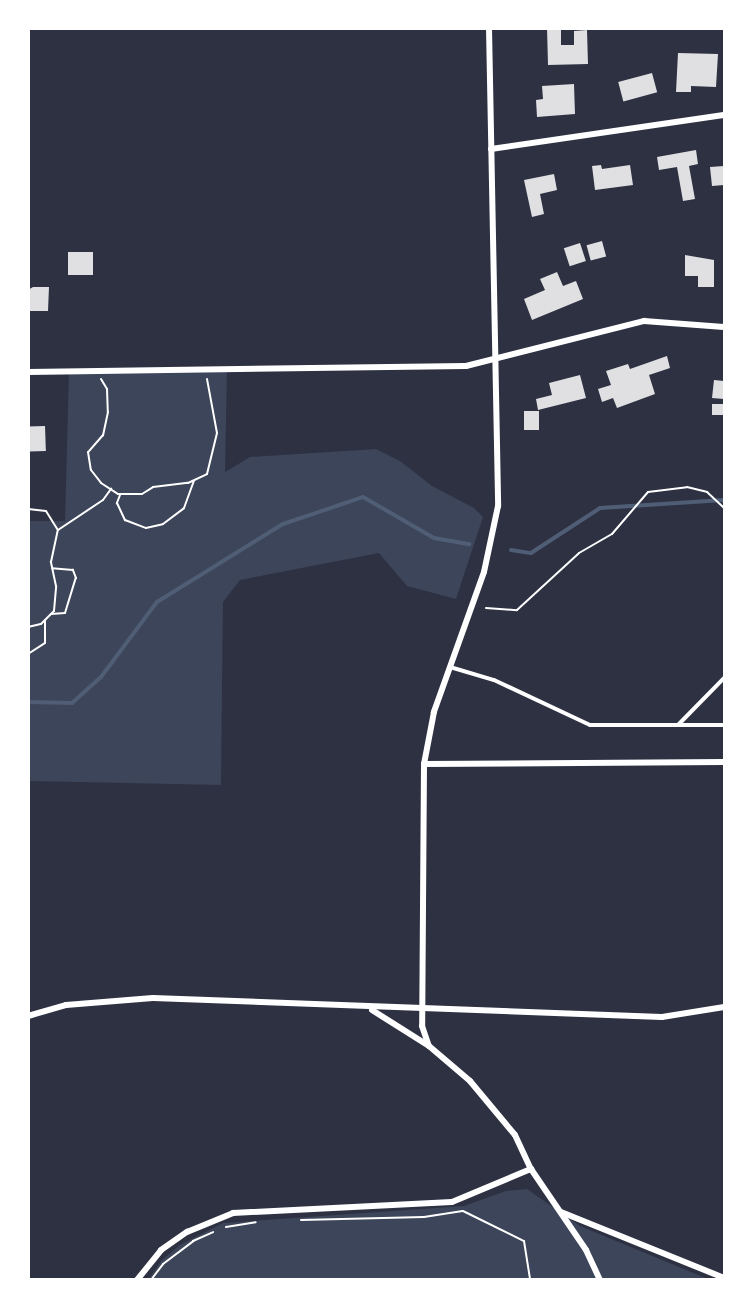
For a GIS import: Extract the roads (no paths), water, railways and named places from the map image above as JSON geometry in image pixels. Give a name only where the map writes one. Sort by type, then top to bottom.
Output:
[{"type":"street","points":[[429,1046],[422,1011],[424,764],[434,712],[484,572],[496,525],[489,28]]},
{"type":"street","points":[[490,149],[724,115]]},
{"type":"street","points":[[28,372],[466,366],[493,362],[644,321],[724,327]]},
{"type":"street","points":[[424,764],[724,762]]},
{"type":"street","points":[[28,1016],[66,1005],[153,999],[422,1011],[662,1017],[724,1007]]},
{"type":"street","points":[[368,1009],[429,1046],[470,1081],[507,1124],[531,1169],[561,1212],[600,1280]]},
{"type":"street","points":[[136,1280],[161,1250],[178,1238],[209,1221],[233,1213],[452,1202],[531,1169]]},
{"type":"street","points":[[561,1212],[724,1278]]},
{"type":"lane","points":[[450,667],[494,680],[590,725],[724,725]]},
{"type":"lane","points":[[677,725],[724,678]]},
{"type":"waterway","points":[[28,702],[72,703],[101,677],[157,602],[283,524],[363,497],[434,538],[469,544]]},
{"type":"waterway","points":[[511,550],[531,553],[600,508],[724,500]]}]
